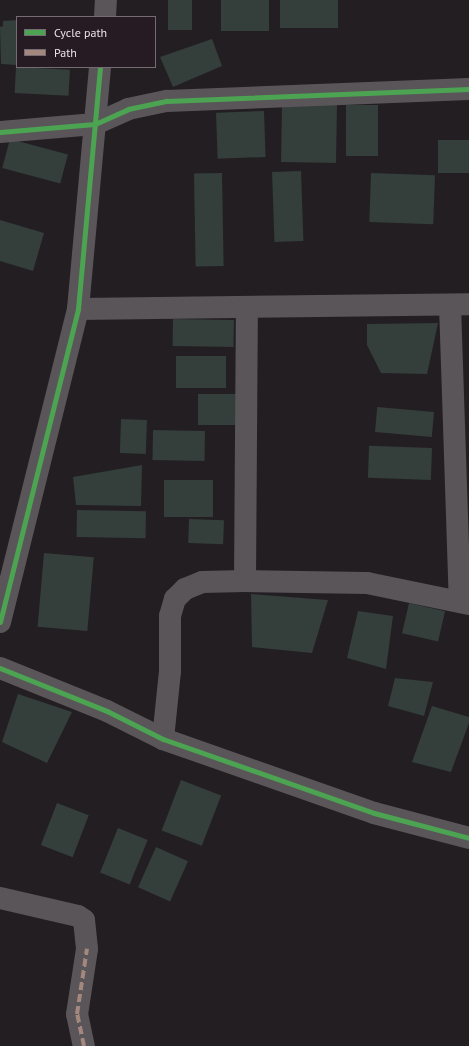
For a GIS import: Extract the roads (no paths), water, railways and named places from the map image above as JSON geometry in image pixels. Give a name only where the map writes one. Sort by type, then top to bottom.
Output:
[{"type":"street","points":[[105,16],[106,0]]},
{"type":"street","points":[[0,622],[78,309],[100,68]]},
{"type":"street","points":[[0,132],[95,124],[128,109],[167,101],[469,89]]},
{"type":"street","points":[[78,309],[248,308],[460,304],[465,602],[367,583],[245,581],[202,582],[185,589],[175,599],[170,616],[170,671],[163,739]]},
{"type":"street","points":[[245,581],[248,308]]},
{"type":"street","points":[[0,668],[107,711],[163,739],[374,813],[469,838]]},
{"type":"street","points":[[0,898],[78,916],[84,920],[87,949],[77,1014],[84,1046]]}]
